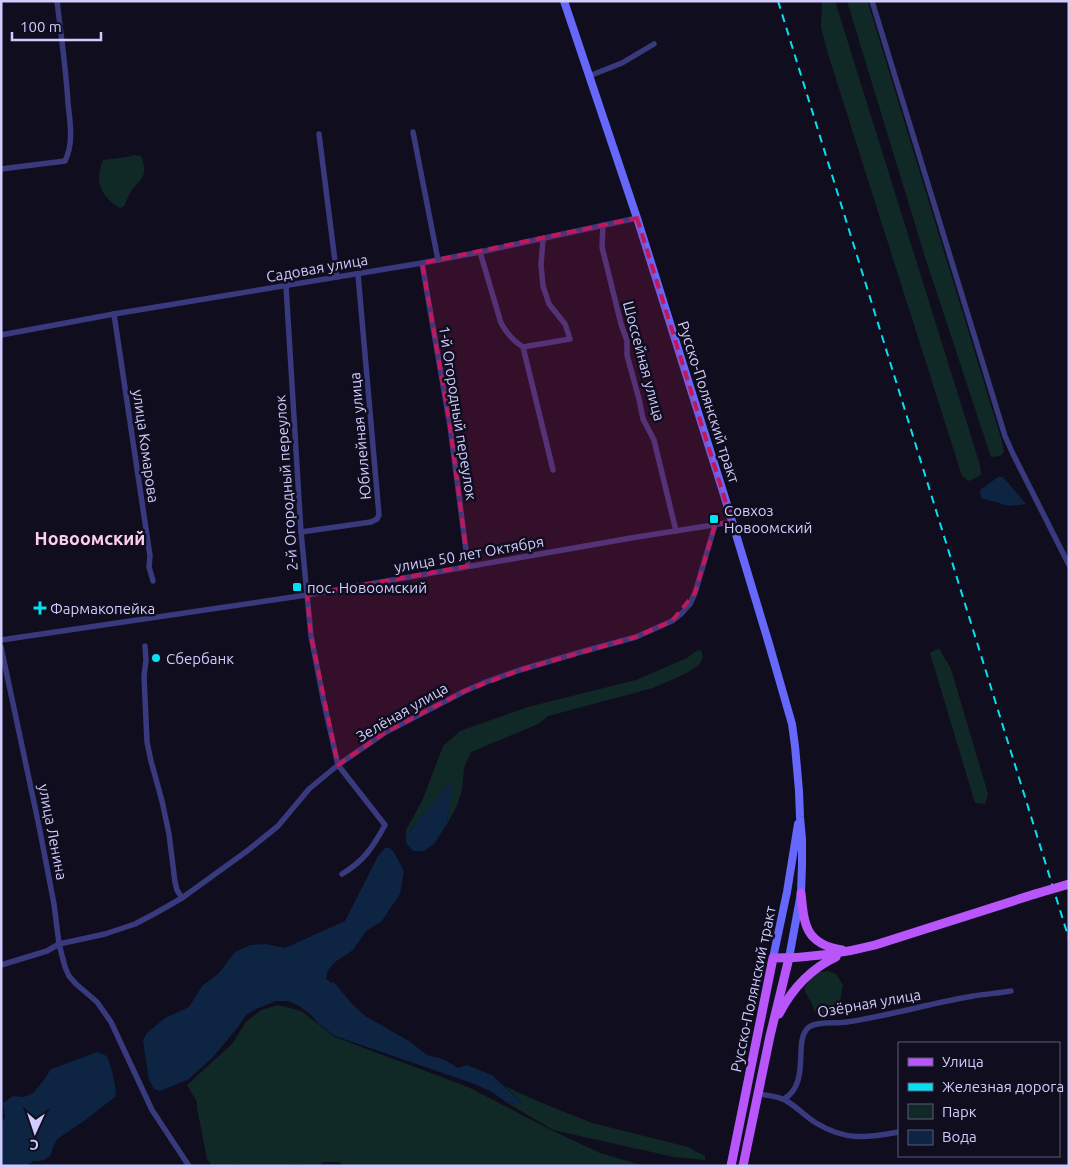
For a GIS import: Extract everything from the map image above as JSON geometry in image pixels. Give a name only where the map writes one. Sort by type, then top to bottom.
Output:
[{"type":"main road","name":"Русско-Полянский тракт","points":[[564,1],[637,218],[732,522],[792,724],[797,762],[802,839],[801,893],[743,1166]]},
{"type":"main road","name":"Русско-Полянский тракт","points":[[731,1166],[774,958],[800,817]]},
{"type":"main road","points":[[770,1036],[786,1000],[810,973],[828,961],[850,952],[1069,884]]},
{"type":"main road","points":[[801,893],[804,917],[807,928],[812,936],[830,948],[850,952]]},
{"type":"main road","points":[[774,958],[824,956],[850,952]]},
{"type":"street","points":[[1,169],[65,161],[69,152],[71,139],[67,79],[58,1]]},
{"type":"street","points":[[872,1],[1006,436],[1013,454],[1069,565]]},
{"type":"street","points":[[589,76],[622,63],[654,44]]},
{"type":"street","points":[[413,132],[438,260]]},
{"type":"street","points":[[319,134],[337,277]]},
{"type":"street","name":"Садовая улица","points":[[1,335],[114,314],[422,263],[637,218]]},
{"type":"street","name":"Шоссейная улица","points":[[604,225],[602,247],[627,341],[627,355],[643,419],[654,440],[676,531]]},
{"type":"street","points":[[480,252],[501,323],[507,334],[516,343],[524,347],[570,339],[566,324],[549,304],[543,286],[543,239]]},
{"type":"street","name":"1-й Огородный переулок","points":[[422,263],[450,426],[468,566]]},
{"type":"street","name":"Юбилейная улица","points":[[301,532],[371,522],[379,515],[358,274]]},
{"type":"street","name":"2-й Огородный переулок","points":[[286,286],[301,532],[307,595],[313,646],[326,717],[338,765]]},
{"type":"street","name":"улица Комарова","points":[[114,314],[150,556],[149,567],[153,581]]},
{"type":"street","points":[[524,347],[553,470]]},
{"type":"street","name":"улица 50 лет Октября","points":[[1,640],[307,595],[732,522]]},
{"type":"street","name":"Зелёная улица","points":[[1,965],[47,951],[59,944],[105,934],[135,924],[182,898],[271,832],[309,789],[338,765],[386,732],[465,691],[529,668],[636,637],[672,621],[690,604],[695,593],[715,524]]},
{"type":"street","points":[[145,646],[144,676],[148,742],[151,762],[169,834],[175,882],[182,898]]},
{"type":"street","name":"улица Ленина","points":[[1,647],[39,826],[54,904],[59,944],[65,967],[69,976],[97,1002],[111,1022],[152,1110],[189,1166]]},
{"type":"street","points":[[338,765],[385,825],[374,846],[355,866],[342,874]]},
{"type":"street","name":"Озёрная улица","points":[[784,1099],[796,1087],[801,1064],[802,1041],[809,1027],[817,1024],[846,1022],[974,996],[1011,991]]},
{"type":"street","points":[[758,1094],[784,1099],[815,1122],[839,1134],[862,1138],[898,1132]]},
{"type":"highlighted area","points":[[637,218],[732,522],[715,525],[695,593],[672,621],[636,637],[520,670],[465,691],[386,732],[338,765],[311,636],[307,595],[468,566],[450,426],[422,263]]},
{"type":"green space","points":[[822,1],[835,1],[980,465],[981,475],[969,481],[962,476],[828,54],[821,27]]},
{"type":"green space","points":[[847,1],[867,1],[869,6],[1001,438],[1004,452],[1000,456],[991,457],[925,257]]},
{"type":"green space","points":[[134,155],[141,156],[144,174],[132,190],[124,206],[120,208],[108,199],[101,188],[99,182],[100,168],[103,160]]},
{"type":"green space","points":[[939,648],[951,669],[988,794],[985,804],[975,803],[930,653]]},
{"type":"green space","points":[[701,650],[703,657],[699,665],[687,673],[653,688],[548,716],[538,724],[471,752],[464,768],[462,790],[457,806],[447,824],[452,780],[406,835],[406,830],[423,799],[443,746],[460,731],[528,707],[636,680]]},
{"type":"green space","points":[[828,971],[836,974],[843,985],[840,1002],[830,1008],[827,1015],[821,1017],[815,1012],[805,992],[805,987],[818,972]]},
{"type":"green space","points":[[278,1005],[301,1011],[335,1037],[468,1087],[600,1153],[645,1166],[344,1166],[339,1162],[322,1162],[321,1166],[292,1164],[289,1166],[242,1166],[239,1164],[212,1166],[207,1159],[197,1102],[187,1085],[232,1044],[246,1022],[261,1010]]},
{"type":"green space","points":[[505,1086],[592,1123],[688,1147],[705,1156],[705,1160],[674,1157],[553,1130],[506,1102],[522,1103]]},
{"type":"water","points":[[998,477],[1003,477],[1026,504],[1009,506],[981,498],[980,490]]},
{"type":"water","points":[[453,779],[447,824],[434,844],[424,851],[413,851],[406,843],[406,835]]},
{"type":"water","points":[[385,848],[390,848],[395,854],[404,871],[400,894],[381,922],[366,931],[353,950],[335,962],[328,970],[326,979],[332,983],[334,982],[351,1003],[365,1016],[409,1041],[427,1055],[443,1059],[458,1068],[467,1065],[492,1075],[523,1104],[506,1102],[492,1092],[472,1083],[335,1036],[299,1006],[288,1001],[276,1001],[246,1015],[213,1057],[189,1079],[160,1091],[154,1089],[149,1080],[143,1041],[146,1034],[165,1018],[189,1007],[202,986],[219,973],[235,952],[250,945],[265,944],[285,948],[345,921],[378,856]]},
{"type":"water","points":[[97,1052],[107,1056],[113,1075],[116,1096],[57,1139],[51,1155],[47,1158],[41,1161],[34,1161],[25,1166],[1,1166],[1,1124],[5,1117],[3,1103],[13,1096],[24,1097],[33,1093],[51,1069]]},
{"type":"railway","points":[[778,1],[1069,939]]},
{"type":"place","name":"Совхоз Новоомский","points":[[714,519]]},
{"type":"place","name":"пос. Новоомский","points":[[297,587]]},
{"type":"place","name":"Фармакопейка","points":[[40,608]]},
{"type":"place","name":"Сбербанк","points":[[156,658]]},
{"type":"district","name":"Новоомский","points":[[90,538]]}]
